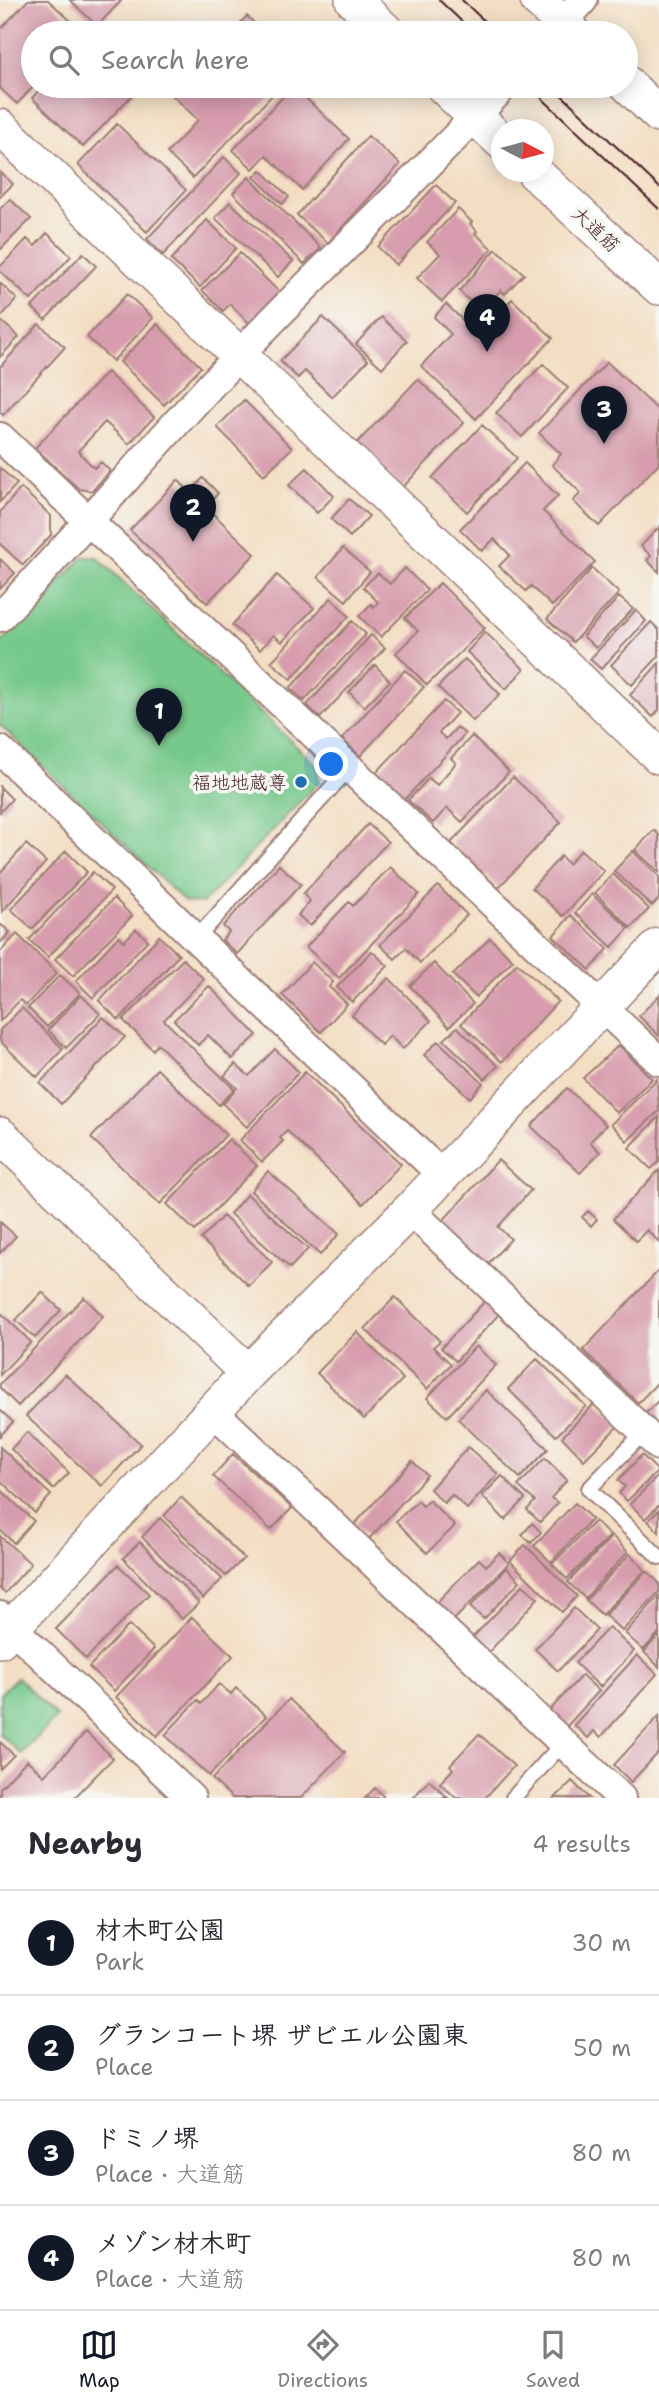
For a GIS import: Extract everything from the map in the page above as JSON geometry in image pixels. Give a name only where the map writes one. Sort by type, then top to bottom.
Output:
[{"type":"street","points":[[353,0],[375,21]]},
{"type":"street","points":[[638,95],[659,115]]},
{"type":"street","points":[[455,98],[491,132]]},
{"type":"street","points":[[0,617],[90,522],[240,354],[493,98]]},
{"type":"street","points":[[0,127],[659,756]]},
{"type":"street","name":"大道筋","points":[[545,182],[659,287]]},
{"type":"street","points":[[0,437],[659,1061]]},
{"type":"street","points":[[0,750],[443,1175]]},
{"type":"street","points":[[191,1798],[4,1628],[248,1373],[410,1210],[659,946]]},
{"type":"street","points":[[0,1135],[248,1373]]},
{"type":"street","points":[[410,1210],[652,1439]]},
{"type":"street","points":[[213,1411],[621,1798]]},
{"type":"lane","points":[[196,939],[349,768]]},
{"type":"lane","points":[[652,1439],[589,1489],[659,1557]]},
{"type":"lane","points":[[513,1798],[563,1743]]},
{"type":"green space","points":[[83,557],[97,557],[318,767],[319,782],[203,903],[185,902],[0,725],[0,644]]},
{"type":"green space","points":[[17,1677],[57,1717],[21,1754],[0,1734],[0,1694]]},
{"type":"building","points":[[28,0],[48,0],[71,21],[21,21],[23,98],[17,104],[0,88],[0,30]]},
{"type":"building","points":[[70,0],[122,0],[102,21],[92,21]]},
{"type":"building","points":[[32,98],[129,98],[83,147]]},
{"type":"building","points":[[175,98],[270,98],[193,178],[167,153],[198,120]]},
{"type":"building","points":[[282,98],[306,98],[349,139],[302,190],[266,155],[253,169],[233,150]]},
{"type":"building","points":[[117,124],[186,190],[147,232],[78,165]]},
{"type":"building","points":[[368,136],[400,164],[328,243],[297,215]]},
{"type":"building","points":[[224,157],[241,173],[163,255],[147,239]]},
{"type":"building","points":[[261,170],[289,197],[282,204],[254,177]]},
{"type":"building","points":[[0,172],[13,184],[0,197]]},
{"type":"building","points":[[249,177],[321,248],[304,264],[233,193]]},
{"type":"building","points":[[436,185],[455,203],[396,265],[378,247]]},
{"type":"building","points":[[10,199],[31,219],[0,250],[0,209]]},
{"type":"building","points":[[230,202],[293,261],[278,277],[215,218]]},
{"type":"building","points":[[458,209],[472,222],[470,224],[477,231],[475,233],[492,249],[442,302],[417,278],[440,254],[427,242]]},
{"type":"building","points":[[207,220],[236,248],[200,287],[171,260]]},
{"type":"building","points":[[47,233],[71,256],[31,300],[0,271],[0,267],[27,239],[35,246]]},
{"type":"building","points":[[496,249],[524,274],[505,294],[501,290],[481,311],[459,291]]},
{"type":"building","points":[[83,253],[96,266],[45,320],[32,307]]},
{"type":"building","points":[[240,253],[279,292],[249,323],[230,304],[223,311],[202,290]]},
{"type":"building","points":[[0,283],[17,299],[0,318]]},
{"type":"building","points":[[127,294],[153,318],[113,361],[87,337]]},
{"type":"building","points":[[512,299],[553,338],[476,419],[421,366],[451,334],[434,317],[446,304],[478,335]]},
{"type":"building","points":[[323,317],[368,360],[332,397],[305,371],[298,378],[280,361]]},
{"type":"building","points":[[381,317],[407,341],[382,368],[356,344]]},
{"type":"building","points":[[0,320],[19,337],[0,357]]},
{"type":"building","points":[[39,324],[65,347],[3,415],[0,412],[0,367]]},
{"type":"building","points":[[157,324],[201,367],[164,405],[120,362]]},
{"type":"building","points":[[607,362],[659,411],[659,463],[599,526],[573,501],[581,493],[552,465],[561,454],[539,433]]},
{"type":"building","points":[[543,364],[568,388],[522,437],[496,413]]},
{"type":"building","points":[[107,372],[154,417],[129,444],[105,422],[78,451],[94,468],[101,462],[110,471],[92,491],[79,489],[35,448]]},
{"type":"building","points":[[418,379],[464,423],[402,488],[356,444]]},
{"type":"building","points":[[244,400],[292,448],[264,475],[217,427]]},
{"type":"building","points":[[482,425],[517,458],[467,512],[432,478]]},
{"type":"building","points":[[525,463],[558,496],[543,511],[595,562],[552,606],[531,586],[526,591],[499,566],[510,555],[494,539],[482,551],[460,529]]},
{"type":"building","points":[[0,468],[17,484],[0,502]]},
{"type":"building","points":[[307,468],[334,496],[317,513],[289,485]]},
{"type":"building","points":[[203,478],[218,493],[206,507],[255,554],[207,603],[130,530],[178,480],[190,492]]},
{"type":"building","points":[[21,488],[51,516],[51,535],[23,565],[0,544],[0,512]]},
{"type":"building","points":[[349,499],[369,516],[350,537],[331,519]]},
{"type":"building","points":[[659,527],[659,572],[647,560],[651,556],[641,546]]},
{"type":"building","points":[[343,548],[370,572],[346,601],[318,577]]},
{"type":"building","points":[[0,559],[15,573],[0,589]]},
{"type":"building","points":[[405,568],[427,590],[381,637],[359,616],[371,604],[374,607],[378,602],[363,587],[378,573],[390,584]]},
{"type":"building","points":[[592,568],[619,593],[573,642],[547,619]]},
{"type":"building","points":[[277,575],[314,608],[282,642],[273,635],[260,650],[232,625]]},
{"type":"building","points":[[440,583],[485,628],[427,685],[396,653],[418,631],[405,618]]},
{"type":"building","points":[[619,597],[633,609],[596,648],[583,636]]},
{"type":"building","points":[[331,598],[349,616],[291,679],[271,662]]},
{"type":"building","points":[[636,610],[646,621],[601,669],[590,659]]},
{"type":"building","points":[[352,621],[366,634],[304,701],[290,688]]},
{"type":"building","points":[[651,622],[659,630],[659,656],[632,685],[611,665]]},
{"type":"building","points":[[485,632],[524,669],[506,689],[467,652]]},
{"type":"building","points":[[371,635],[385,648],[320,718],[307,705]]},
{"type":"building","points":[[465,659],[500,694],[473,721],[438,687]]},
{"type":"building","points":[[659,663],[659,710],[653,717],[630,695]]},
{"type":"building","points":[[375,665],[390,681],[364,707],[349,692]]},
{"type":"building","points":[[405,670],[424,687],[360,756],[342,739]]},
{"type":"building","points":[[444,701],[457,713],[439,733],[446,739],[457,727],[465,734],[404,800],[376,773]]},
{"type":"building","points":[[472,736],[509,772],[462,822],[447,808],[433,823],[408,800],[429,778],[437,785],[456,763],[451,758]]},
{"type":"building","points":[[513,777],[561,822],[498,888],[451,843]]},
{"type":"building","points":[[0,787],[12,799],[0,812]]},
{"type":"building","points":[[368,824],[388,842],[310,926],[298,915],[310,901],[303,894]]},
{"type":"building","points":[[654,830],[659,835],[659,872],[635,850]]},
{"type":"building","points":[[26,844],[46,862],[2,912],[0,873]]},
{"type":"building","points":[[581,850],[604,871],[563,916],[532,888],[561,856],[568,864]]},
{"type":"building","points":[[66,851],[87,872],[32,929],[11,909]]},
{"type":"building","points":[[633,851],[659,876],[659,899],[652,906],[614,871]]},
{"type":"building","points":[[279,865],[301,884],[237,954],[222,940],[229,932],[223,926]]},
{"type":"building","points":[[390,867],[419,894],[339,978],[306,947],[349,902],[353,906]]},
{"type":"building","points":[[93,872],[112,890],[48,957],[29,940]]},
{"type":"building","points":[[613,874],[649,909],[631,928],[595,893]]},
{"type":"building","points":[[438,886],[467,915],[420,963],[406,948],[395,959],[380,945]]},
{"type":"building","points":[[592,894],[629,928],[612,947],[575,913]]},
{"type":"building","points":[[114,898],[132,916],[73,976],[55,959]]},
{"type":"building","points":[[571,915],[608,949],[590,970],[553,936]]},
{"type":"building","points":[[0,924],[10,932],[0,943]]},
{"type":"building","points":[[136,929],[148,940],[93,998],[76,981],[119,936],[124,941]]},
{"type":"building","points":[[17,934],[57,973],[26,1005],[20,1000],[0,1021],[0,952]]},
{"type":"building","points":[[159,936],[179,955],[119,1020],[99,1001]]},
{"type":"building","points":[[490,938],[513,960],[476,997],[453,975]]},
{"type":"building","points":[[372,951],[388,966],[352,1002],[337,987]]},
{"type":"building","points":[[183,959],[204,979],[164,1020],[234,1089],[219,1105],[158,1044],[153,1050],[123,1020]]},
{"type":"building","points":[[312,962],[333,982],[329,987],[347,1004],[321,1032],[282,995]]},
{"type":"building","points":[[434,963],[473,1004],[449,1027],[410,986]]},
{"type":"building","points":[[517,963],[558,1001],[502,1062],[461,1024]]},
{"type":"building","points":[[60,975],[80,993],[47,1027],[28,1008]]},
{"type":"building","points":[[389,978],[431,1021],[403,1049],[390,1036],[381,1045],[352,1015]]},
{"type":"building","points":[[209,986],[257,1035],[232,1059],[208,1035],[198,1045],[174,1020]]},
{"type":"building","points":[[81,995],[100,1014],[66,1048],[48,1030]]},
{"type":"building","points":[[659,995],[659,1036],[639,1016]]},
{"type":"building","points":[[22,1008],[63,1049],[37,1077],[0,1041],[0,1030]]},
{"type":"building","points":[[103,1017],[125,1037],[61,1104],[40,1083]]},
{"type":"building","points":[[457,1027],[498,1066],[485,1079],[444,1040]]},
{"type":"building","points":[[438,1041],[483,1083],[470,1098],[424,1055]]},
{"type":"building","points":[[619,1045],[652,1079],[617,1113],[583,1078]]},
{"type":"building","points":[[275,1049],[299,1072],[247,1127],[223,1104],[237,1088],[224,1076],[235,1064],[249,1076]]},
{"type":"building","points":[[157,1069],[226,1135],[160,1204],[91,1138]]},
{"type":"building","points":[[305,1072],[401,1164],[363,1204],[287,1131],[280,1138],[283,1141],[262,1162],[240,1140]]},
{"type":"building","points":[[657,1079],[659,1111],[627,1141],[611,1124]]},
{"type":"building","points":[[567,1088],[606,1125],[590,1142],[600,1152],[580,1173],[531,1126]]},
{"type":"building","points":[[659,1117],[659,1162],[651,1169],[629,1148]]},
{"type":"building","points":[[229,1139],[257,1166],[195,1231],[167,1204]]},
{"type":"building","points":[[498,1160],[531,1190],[498,1227],[511,1239],[485,1267],[440,1224]]},
{"type":"building","points":[[659,1170],[659,1242],[647,1230],[636,1241],[613,1219]]},
{"type":"building","points":[[268,1171],[339,1234],[320,1255],[251,1191]]},
{"type":"building","points":[[247,1194],[308,1249],[290,1268],[230,1214]]},
{"type":"building","points":[[588,1211],[597,1219],[591,1226],[582,1217]]},
{"type":"building","points":[[223,1216],[272,1262],[249,1286],[201,1239]]},
{"type":"building","points":[[0,1222],[16,1236],[0,1253]]},
{"type":"building","points":[[659,1270],[659,1381],[638,1403],[583,1350]]},
{"type":"building","points":[[42,1292],[61,1310],[35,1338],[16,1320]]},
{"type":"building","points":[[84,1297],[103,1316],[18,1406],[0,1388],[0,1384]]},
{"type":"building","points":[[395,1297],[440,1341],[433,1347],[451,1364],[427,1389],[365,1329]]},
{"type":"building","points":[[486,1300],[500,1313],[456,1361],[441,1348]]},
{"type":"building","points":[[1,1313],[31,1342],[0,1375],[0,1315]]},
{"type":"building","points":[[357,1332],[403,1379],[364,1419],[317,1373]]},
{"type":"building","points":[[476,1346],[496,1365],[447,1417],[427,1398]]},
{"type":"building","points":[[537,1359],[586,1406],[556,1436],[508,1389]]},
{"type":"building","points":[[65,1374],[141,1444],[102,1486],[26,1416]]},
{"type":"building","points":[[486,1390],[548,1449],[520,1478],[458,1419]]},
{"type":"building","points":[[659,1400],[659,1428],[645,1414]]},
{"type":"building","points":[[596,1402],[619,1425],[584,1460],[562,1437]]},
{"type":"building","points":[[0,1410],[13,1422],[0,1436]]},
{"type":"building","points":[[27,1432],[69,1473],[53,1489],[11,1449]]},
{"type":"building","points":[[0,1447],[51,1495],[35,1513],[0,1480]]},
{"type":"building","points":[[468,1447],[498,1474],[467,1509],[452,1495],[444,1503],[430,1489]]},
{"type":"building","points":[[233,1454],[292,1508],[271,1530],[213,1476]]},
{"type":"building","points":[[642,1455],[658,1471],[627,1501],[619,1493],[625,1487],[618,1480]]},
{"type":"building","points":[[545,1458],[567,1480],[551,1498],[558,1503],[540,1522],[527,1510],[535,1501],[518,1486]]},
{"type":"building","points":[[412,1461],[427,1475],[369,1539],[354,1525]]},
{"type":"building","points":[[659,1475],[659,1505],[645,1519],[630,1504]]},
{"type":"building","points":[[502,1476],[525,1499],[505,1520],[482,1496]]},
{"type":"building","points":[[0,1489],[34,1521],[14,1543],[0,1530]]},
{"type":"building","points":[[181,1497],[244,1558],[226,1576],[164,1516]]},
{"type":"building","points":[[429,1500],[455,1526],[427,1553],[396,1521],[418,1501],[423,1506]]},
{"type":"building","points":[[575,1503],[592,1519],[551,1562],[534,1546]]},
{"type":"building","points":[[659,1510],[659,1532],[648,1521]]},
{"type":"building","points":[[160,1518],[222,1579],[203,1599],[142,1537]]},
{"type":"building","points":[[595,1521],[610,1536],[567,1579],[552,1564]]},
{"type":"building","points":[[532,1523],[541,1532],[531,1543],[522,1535]]},
{"type":"building","points":[[0,1536],[31,1564],[5,1593],[0,1589]]},
{"type":"building","points":[[612,1536],[628,1552],[585,1598],[568,1582]]},
{"type":"building","points":[[140,1542],[199,1603],[182,1619],[123,1558]]},
{"type":"building","points":[[525,1545],[577,1596],[562,1612],[510,1561]]},
{"type":"building","points":[[499,1553],[509,1563],[452,1622],[434,1605],[479,1559],[486,1566]]},
{"type":"building","points":[[630,1554],[645,1570],[602,1615],[586,1600]]},
{"type":"building","points":[[118,1565],[149,1594],[86,1659],[56,1629]]},
{"type":"building","points":[[507,1568],[520,1581],[484,1619],[470,1607]]},
{"type":"building","points":[[647,1571],[659,1583],[659,1592],[622,1631],[605,1615]]},
{"type":"building","points":[[523,1585],[538,1598],[488,1653],[472,1638]]},
{"type":"building","points":[[659,1596],[659,1633],[643,1650],[625,1633]]},
{"type":"building","points":[[574,1608],[597,1630],[558,1671],[535,1649]]},
{"type":"building","points":[[192,1617],[233,1656],[157,1736],[116,1697]]},
{"type":"building","points":[[129,1625],[154,1649],[114,1691],[89,1667]]},
{"type":"building","points":[[609,1627],[634,1651],[600,1687],[575,1663]]},
{"type":"building","points":[[659,1635],[659,1667],[644,1652]]},
{"type":"building","points":[[637,1655],[657,1674],[601,1737],[594,1731],[588,1738],[574,1725]]},
{"type":"building","points":[[582,1675],[599,1691],[565,1728],[549,1711]]},
{"type":"building","points":[[219,1684],[231,1694],[236,1688],[266,1716],[209,1776],[165,1735],[198,1700],[201,1704]]},
{"type":"building","points":[[289,1699],[345,1752],[301,1798],[232,1798],[212,1779]]},
{"type":"building","points":[[659,1716],[659,1752],[631,1782],[614,1765]]},
{"type":"building","points":[[86,1732],[113,1758],[74,1798],[0,1798],[0,1788],[27,1760],[44,1776]]},
{"type":"building","points":[[479,1734],[514,1766],[485,1798],[456,1798],[440,1783],[453,1769],[450,1765]]},
{"type":"building","points":[[0,1742],[14,1755],[0,1769]]},
{"type":"building","points":[[429,1780],[448,1798],[413,1798]]},
{"type":"building","points":[[572,1781],[589,1798],[555,1798]]},
{"type":"building","points":[[375,1788],[385,1798],[365,1798]]},
{"type":"tram line","points":[[439,0],[461,21]]},
{"type":"tram line","points":[[462,0],[484,21]]},
{"type":"tram line","points":[[542,98],[659,209]]},
{"type":"tram line","points":[[565,98],[659,187]]},
{"type":"place","name":"メゾン材木町","points":[[487,352]]},
{"type":"place","name":"ドミノ堺","points":[[604,444]]},
{"type":"place","name":"グランコート堺 ザビエル公園東","points":[[193,542]]},
{"type":"place","name":"材木町公園","points":[[159,746]]},
{"type":"place","name":"福地地蔵尊","points":[[301,782]]}]
